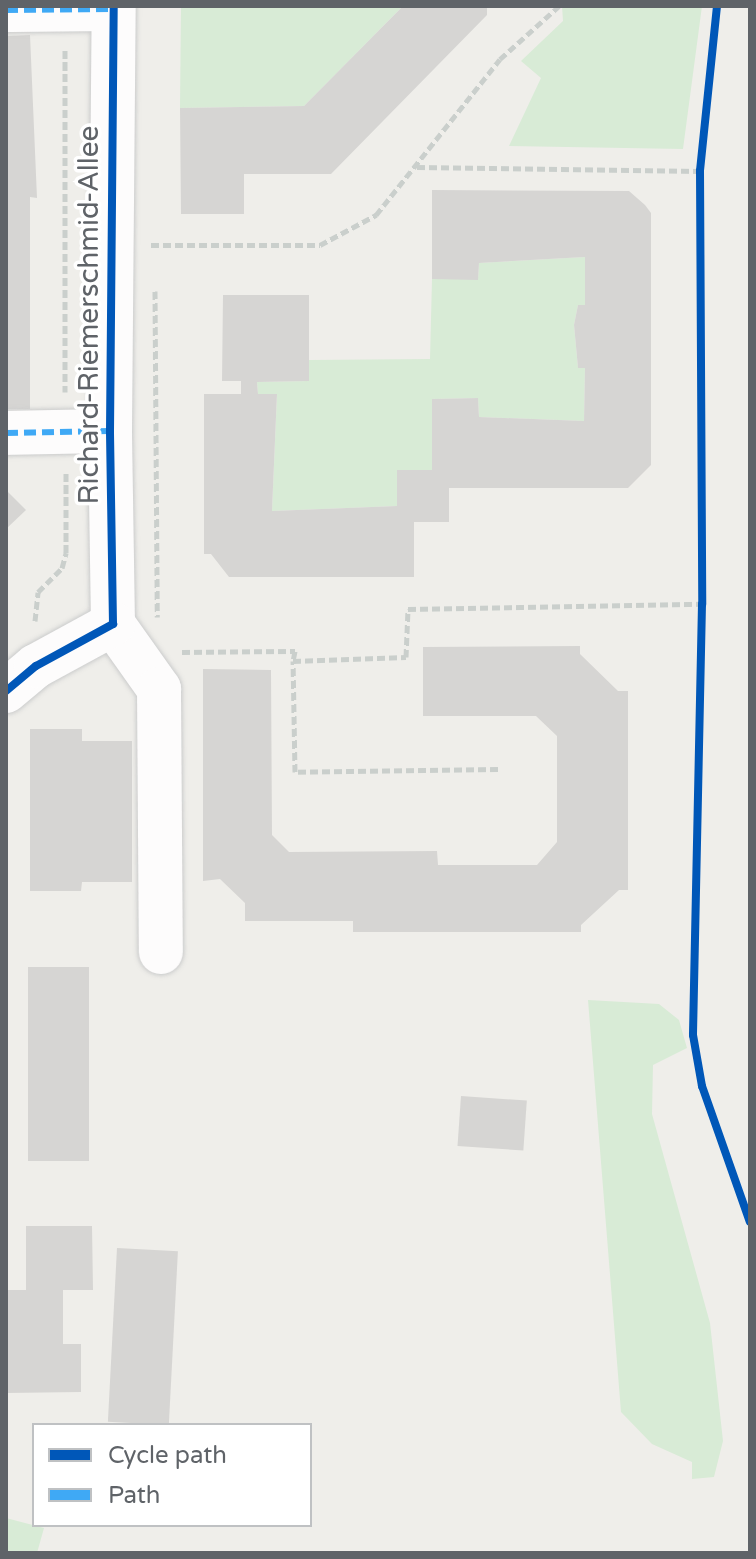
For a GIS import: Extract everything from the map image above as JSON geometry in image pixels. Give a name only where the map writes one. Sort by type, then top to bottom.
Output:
[{"type":"street","points":[[6,10],[114,8]]},
{"type":"street","name":"Richard-Riemerschmid-Allee","points":[[113,624],[110,431],[114,8]]},
{"type":"street","points":[[6,433],[110,431]]},
{"type":"street","points":[[21,678],[113,624],[159,689],[161,952]]},
{"type":"path","points":[[547,6],[548,14]]},
{"type":"path","points":[[111,245],[320,245],[376,215],[500,59],[559,6]]},
{"type":"path","points":[[21,678],[38,592],[62,568],[66,553],[65,9]]},
{"type":"path","points":[[417,167],[700,171]]},
{"type":"path","points":[[293,661],[406,657],[408,609],[702,604]]},
{"type":"path","points":[[172,652],[295,651],[295,772],[498,769]]},
{"type":"green space","points":[[181,6],[403,6],[304,106],[180,108]]},
{"type":"green space","points":[[562,6],[702,6],[683,149],[509,146],[541,78],[521,61],[563,21]]},
{"type":"green space","points":[[585,257],[585,305],[578,305],[574,325],[578,368],[585,368],[584,421],[479,417],[478,398],[432,399],[432,470],[397,471],[397,506],[272,511],[277,395],[258,394],[257,382],[308,381],[309,360],[430,359],[432,279],[478,279],[479,263]]},
{"type":"green space","points":[[588,1000],[659,1004],[679,1020],[687,1048],[653,1065],[652,1114],[710,1323],[723,1441],[714,1477],[692,1479],[692,1462],[652,1444],[621,1412]]},
{"type":"green space","points":[[6,1518],[44,1528],[37,1553],[6,1553]]},
{"type":"building","points":[[403,6],[487,6],[487,15],[331,174],[244,174],[244,214],[181,214],[180,108],[304,106]]},
{"type":"building","points":[[30,35],[37,198],[30,197],[30,409],[6,409],[6,36]]},
{"type":"building","points":[[432,190],[629,191],[645,205],[651,213],[651,465],[628,488],[449,488],[449,522],[414,522],[414,577],[229,577],[211,554],[204,554],[204,394],[241,394],[241,381],[222,381],[223,295],[309,295],[309,381],[257,382],[258,394],[277,394],[272,511],[397,506],[397,470],[432,470],[432,399],[478,398],[479,417],[584,421],[585,368],[578,368],[574,325],[578,305],[585,305],[585,257],[479,263],[478,280],[432,279]]},
{"type":"building","points":[[6,490],[26,510],[6,529]]},
{"type":"building","points":[[580,646],[580,654],[618,691],[628,691],[628,890],[619,890],[581,925],[581,932],[353,932],[353,921],[245,921],[245,903],[220,879],[203,881],[203,669],[271,670],[272,835],[289,852],[437,851],[438,865],[537,865],[557,842],[557,736],[536,716],[423,716],[423,647]]},
{"type":"building","points":[[30,729],[82,729],[82,741],[132,741],[132,882],[82,882],[81,891],[30,891]]},
{"type":"building","points":[[28,967],[89,967],[89,1161],[28,1161]]},
{"type":"building","points":[[461,1096],[527,1101],[523,1150],[458,1146]]},
{"type":"building","points":[[26,1226],[92,1226],[93,1290],[63,1290],[63,1344],[81,1344],[81,1392],[6,1393],[6,1290],[26,1290]]},
{"type":"building","points":[[117,1248],[178,1251],[169,1423],[108,1422]]},
{"type":"marked path","points":[[6,10],[113,9]]},
{"type":"marked path","points":[[6,433],[110,431]]},
{"type":"cycle path","points":[[6,691],[36,666],[113,624],[110,431],[114,6]]},
{"type":"cycle path","points":[[717,6],[700,171],[702,604],[693,1035],[702,1086],[750,1222]]}]
